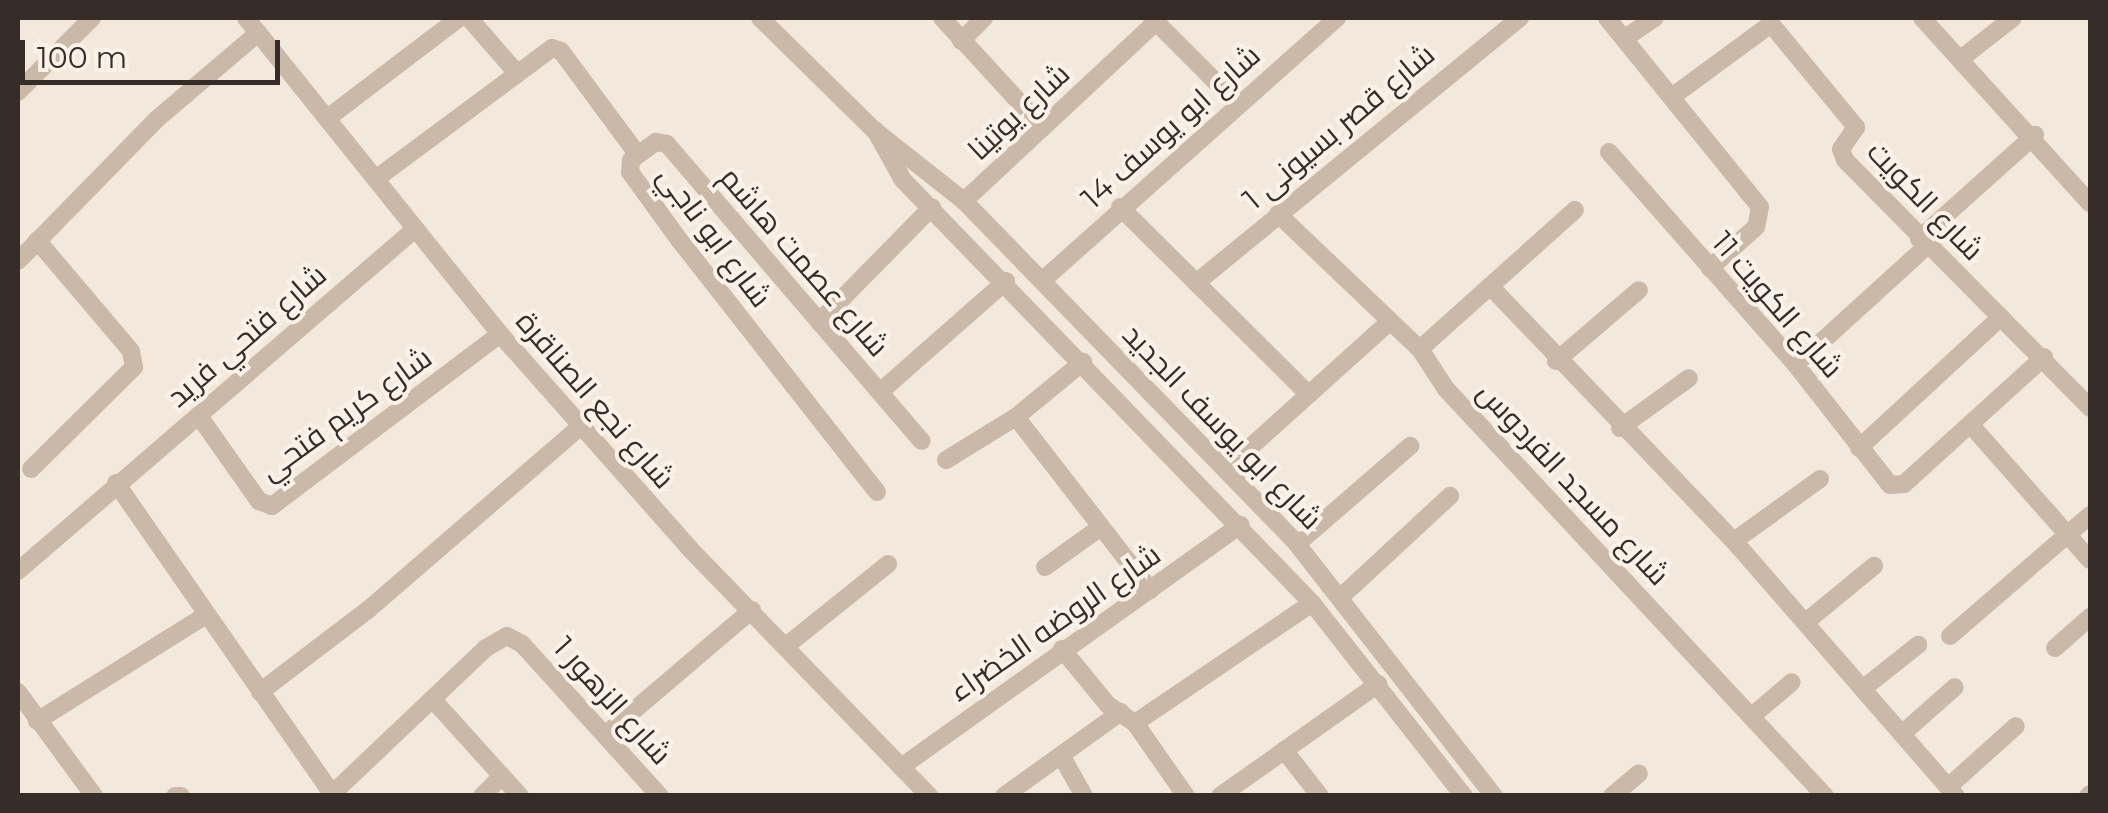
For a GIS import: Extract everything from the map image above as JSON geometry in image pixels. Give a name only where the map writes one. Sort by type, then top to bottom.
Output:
[{"type":"street","points":[[18,92],[92,18]]},
{"type":"street","points":[[330,117],[460,18]]},
{"type":"street","points":[[468,18],[515,71]]},
{"type":"street","name":"شارع ابو يوسف الجديد","points":[[760,18],[874,130],[938,176],[1044,280],[1297,544],[1343,596],[1494,796]]},
{"type":"street","points":[[942,18],[1043,128]]},
{"type":"street","points":[[961,41],[984,18]]},
{"type":"street","name":"شارع قصر بسيونى 1","points":[[1196,283],[1520,18]]},
{"type":"street","points":[[1607,18],[1760,207],[1756,227],[1710,268]]},
{"type":"street","points":[[1625,38],[1654,18]]},
{"type":"street","points":[[1922,18],[2035,135],[2090,203]]},
{"type":"street","points":[[1962,57],[2014,18]]},
{"type":"street","points":[[1154,20],[1237,103]]},
{"type":"street","name":"شارع يوتينا","points":[[964,202],[1154,20]]},
{"type":"street","name":"شارع ابو يوسف 14","points":[[1044,280],[1330,20]]},
{"type":"street","name":"شارع الكويت","points":[[1673,96],[1767,23],[1856,126],[1842,157],[2090,408]]},
{"type":"street","points":[[18,260],[252,25]]},
{"type":"street","name":"شارع نجع الصناقرة","points":[[252,25],[330,117],[500,334],[581,426],[928,796]]},
{"type":"street","name":"شارع ابو ناجي","points":[[377,178],[515,71],[549,49],[561,51],[638,155],[630,172],[877,492]]},
{"type":"street","name":"شارع ابو يوسف الجديد","points":[[874,130],[892,164],[917,193],[1006,281],[1312,603],[1462,793]]},
{"type":"street","points":[[1796,364],[2035,135]]},
{"type":"street","name":"شارع عصمت هاشم","points":[[638,155],[659,140],[667,144],[922,441]]},
{"type":"street","name":"شارع الكويت 11","points":[[1608,152],[1796,364],[1884,482],[1904,484],[1970,424]]},
{"type":"street","points":[[917,193],[923,174],[938,176]]},
{"type":"street","points":[[819,322],[932,207]]},
{"type":"street","points":[[1120,207],[1307,393]]},
{"type":"street","points":[[1420,349],[1575,210]]},
{"type":"street","name":"شارع مسجد الفردوس","points":[[1278,214],[1387,324],[1420,349],[1446,389],[1825,796]]},
{"type":"street","name":"شارع فتحي فريد","points":[[18,570],[415,229]]},
{"type":"street","points":[[31,469],[134,366],[131,351],[36,240]]},
{"type":"street","points":[[880,392],[1006,281]]},
{"type":"street","points":[[1490,286],[1620,428],[1734,540],[1866,687],[1952,791],[2016,726]]},
{"type":"street","points":[[1556,361],[1639,290]]},
{"type":"street","points":[[1859,448],[2001,317]]},
{"type":"street","points":[[1226,469],[1387,324]]},
{"type":"street","name":"شارع كريم فتحي","points":[[199,416],[259,501],[272,506],[500,334]]},
{"type":"street","points":[[2044,358],[1970,424],[2090,560]]},
{"type":"street","points":[[946,460],[1016,418],[1083,362]]},
{"type":"street","points":[[1620,428],[1689,378]]},
{"type":"street","points":[[1016,418],[1150,590]]},
{"type":"street","points":[[260,692],[369,609],[581,426]]},
{"type":"street","points":[[1297,544],[1410,446]]},
{"type":"street","points":[[1734,540],[1820,479]]},
{"type":"street","points":[[116,484],[204,617],[331,795],[435,702],[520,796]]},
{"type":"street","points":[[1343,596],[1450,496]]},
{"type":"street","points":[[1950,636],[2090,515]]},
{"type":"street","name":"شارع الروضه الخضراء","points":[[901,767],[1240,525]]},
{"type":"street","points":[[1046,567],[1101,527]]},
{"type":"street","points":[[786,646],[888,564]]},
{"type":"street","points":[[1807,621],[1874,566]]},
{"type":"street","points":[[1004,796],[1061,754],[1312,603]]},
{"type":"street","points":[[606,735],[752,610]]},
{"type":"street","points":[[2055,648],[2090,616]]},
{"type":"street","points":[[36,721],[204,617]]},
{"type":"street","name":"شارع الزهور 1","points":[[435,702],[498,638],[522,644],[660,796]]},
{"type":"street","points":[[1866,687],[1918,646]]},
{"type":"street","points":[[1062,650],[1128,717],[1186,796]]},
{"type":"street","points":[[1752,716],[1792,682]]},
{"type":"street","points":[[1220,796],[1378,684]]},
{"type":"street","points":[[1904,733],[1954,688]]},
{"type":"street","points":[[18,692],[94,796]]},
{"type":"street","points":[[1284,750],[1320,796]]},
{"type":"street","points":[[1061,754],[1084,796]]},
{"type":"street","points":[[1612,796],[1639,773]]},
{"type":"street","points":[[482,796],[502,776]]},
{"type":"street","points":[[1462,793],[1478,776]]}]
